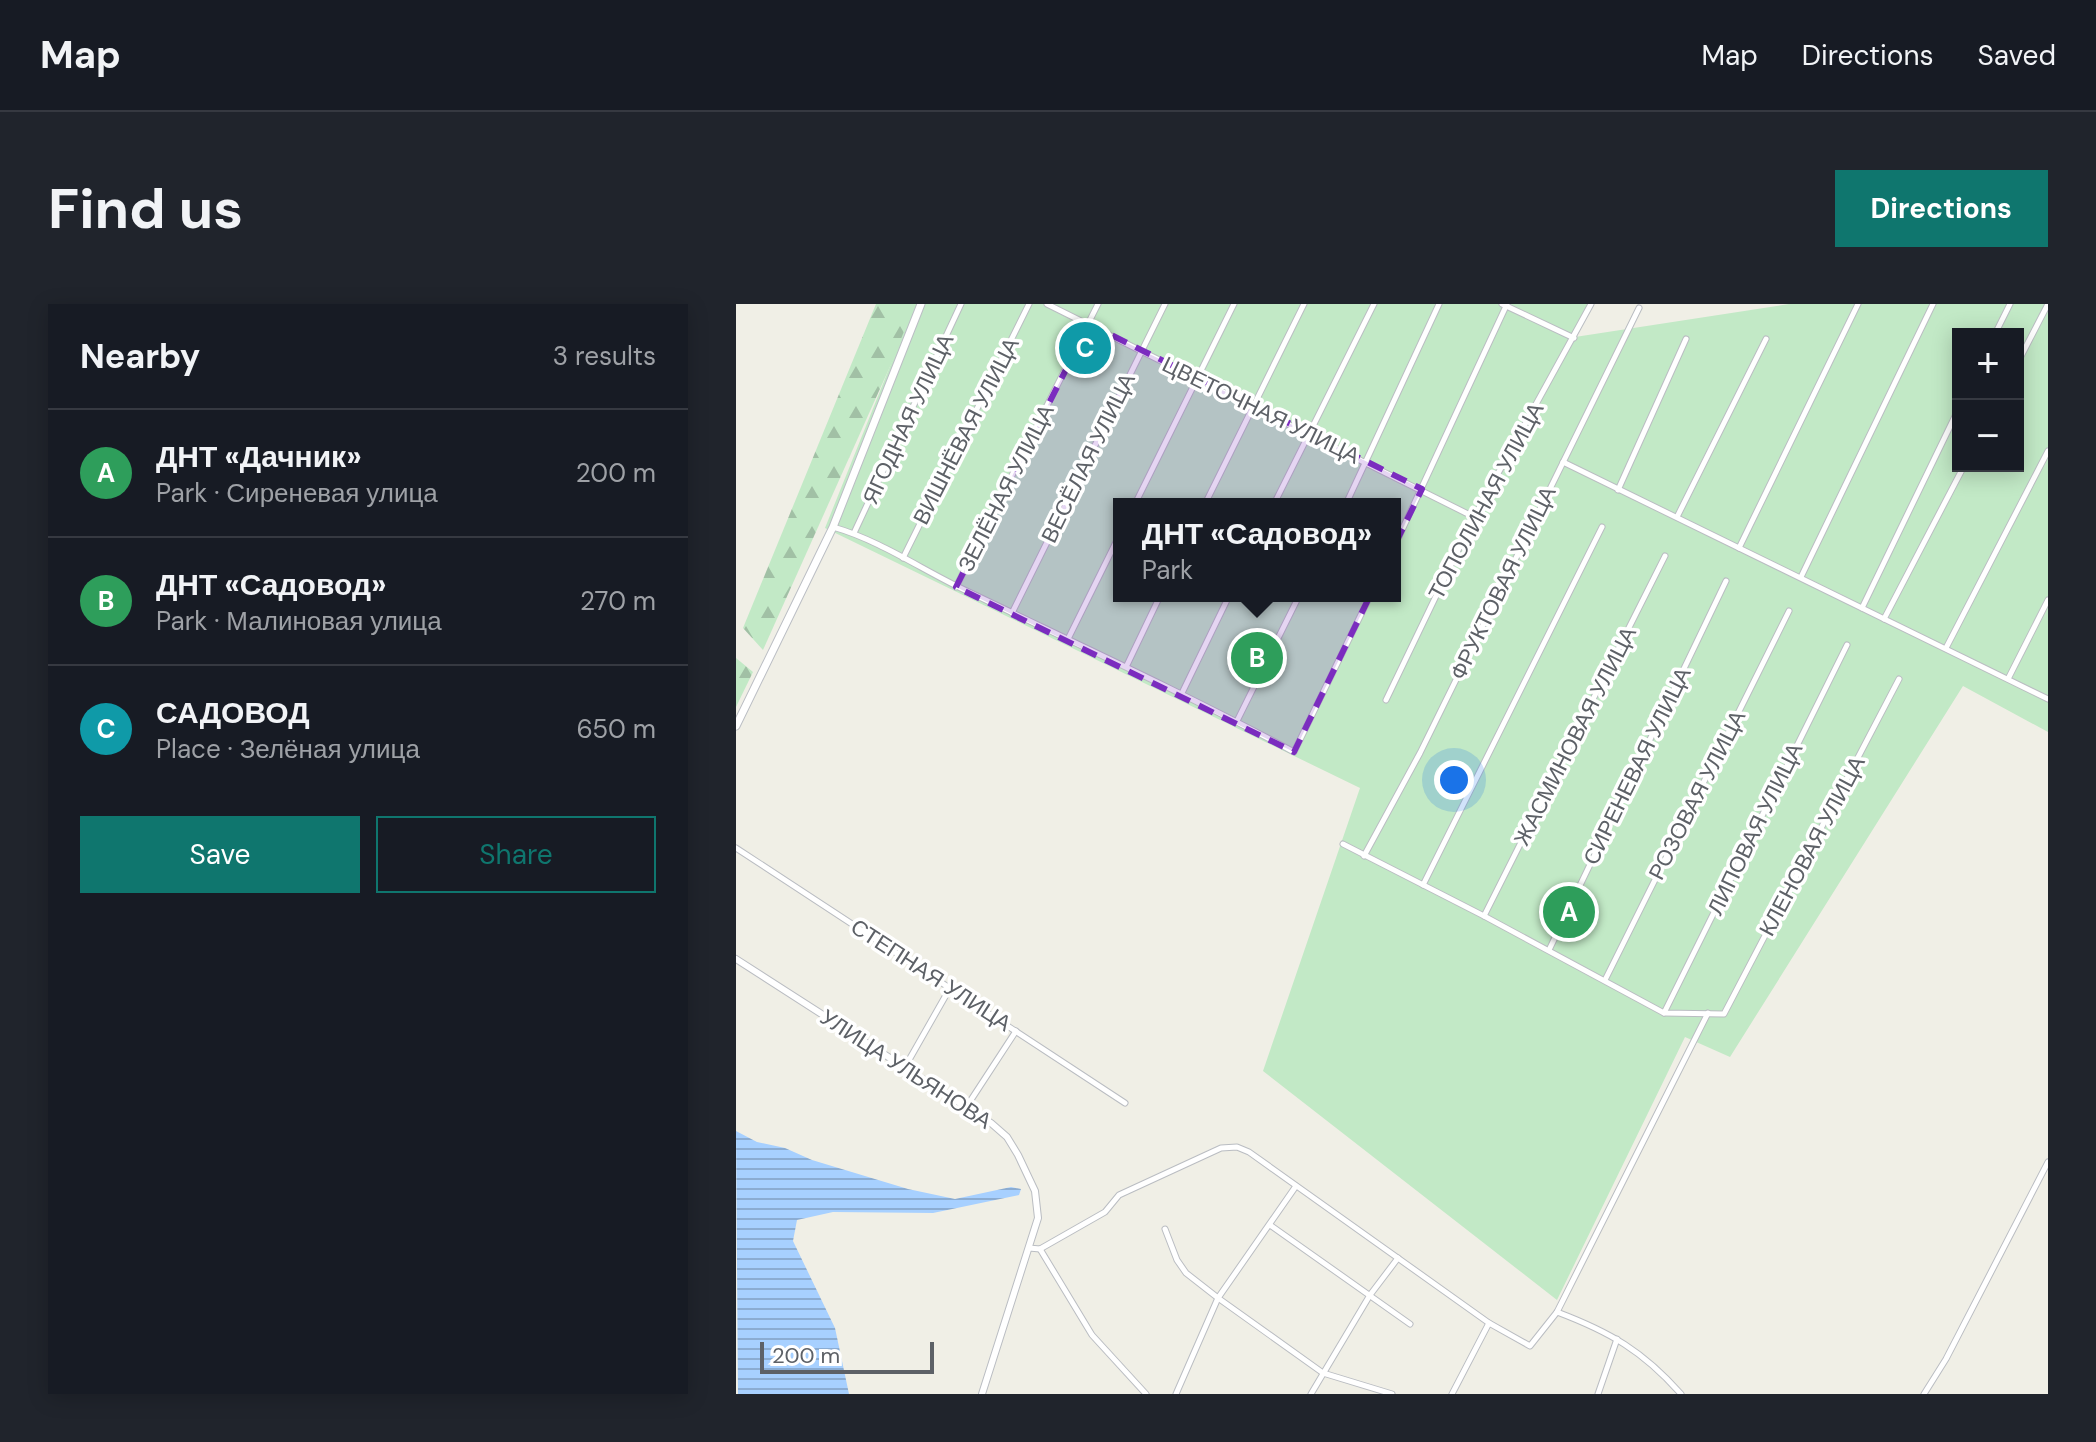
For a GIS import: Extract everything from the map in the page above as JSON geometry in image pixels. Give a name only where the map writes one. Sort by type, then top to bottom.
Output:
[{"type":"main road","points":[[736,726],[833,527],[921,304]]},
{"type":"street","name":"ЯГОДНАЯ УЛИЦА","points":[[854,533],[961,304]]},
{"type":"street","name":"ВИШНЁВАЯ УЛИЦА","points":[[903,558],[1029,304]]},
{"type":"street","name":"ЦВЕТОЧНАЯ УЛИЦА","points":[[1047,304],[1474,517]]},
{"type":"street","name":"ЗЕЛЁНАЯ УЛИЦА","points":[[956,587],[1098,304]]},
{"type":"street","name":"ВЕСЁЛАЯ УЛИЦА","points":[[1012,613],[1165,304]]},
{"type":"street","points":[[1138,498],[1234,304]]},
{"type":"street","points":[[1208,498],[1304,304]]},
{"type":"street","points":[[1277,498],[1374,304]]},
{"type":"street","points":[[1349,498],[1439,304]]},
{"type":"street","name":"ТОПОЛИНАЯ УЛИЦА","points":[[1386,700],[1474,517],[1591,304]]},
{"type":"street","points":[[1739,548],[1858,304]]},
{"type":"street","points":[[1801,577],[1933,304]]},
{"type":"street","points":[[1998,328],[2010,304]]},
{"type":"street","points":[[2024,350],[2048,304]]},
{"type":"street","points":[[1401,533],[1505,305],[1574,338]]},
{"type":"street","name":"ФРУКТОВАЯ УЛИЦА","points":[[1364,856],[1420,753],[1639,308]]},
{"type":"street","points":[[1618,490],[1686,339]]},
{"type":"street","points":[[1677,517],[1766,339]]},
{"type":"street","points":[[1862,608],[1952,422]]},
{"type":"street","points":[[1946,648],[2048,451]]},
{"type":"street","points":[[1563,462],[2048,699]]},
{"type":"street","points":[[1884,619],[1961,472]]},
{"type":"street","points":[[833,527],[854,533],[956,587],[1127,665],[1294,752],[1367,602]]},
{"type":"street","points":[[1423,885],[1602,527]]},
{"type":"street","points":[[1068,639],[1113,548]]},
{"type":"street","name":"ЖАСМИНОВАЯ УЛИЦА","points":[[1484,916],[1665,556]]},
{"type":"street","name":"СИРЕНЕВАЯ УЛИЦА","points":[[1549,950],[1726,581]]},
{"type":"street","points":[[2008,679],[2048,600]]},
{"type":"street","points":[[1127,665],[1157,602]]},
{"type":"street","points":[[1182,693],[1226,602]]},
{"type":"street","points":[[1237,721],[1296,602]]},
{"type":"street","name":"РОЗОВАЯ УЛИЦА","points":[[1605,980],[1789,611]]},
{"type":"street","name":"ЛИПОВАЯ УЛИЦА","points":[[1664,1013],[1847,645]]},
{"type":"street","name":"КЛЕНОВАЯ УЛИЦА","points":[[1708,1013],[1724,1014],[1899,679]]},
{"type":"street","points":[[1029,1248],[1040,1249],[1105,1212],[1119,1195],[1221,1148],[1237,1147],[1249,1152],[1489,1323],[1530,1346],[1557,1312],[1708,1013],[1664,1013],[1343,844]]},
{"type":"street","name":"СТЕПНАЯ УЛИЦА","points":[[736,848],[1125,1103]]},
{"type":"street","name":"УЛИЦА УЛЬЯНОВА","points":[[736,959],[967,1106],[1007,1137],[1035,1191],[1038,1218],[982,1394]]},
{"type":"street","points":[[905,1067],[950,988]]},
{"type":"street","points":[[967,1106],[1016,1031]]},
{"type":"street","points":[[1924,1394],[1946,1359],[2048,1162]]},
{"type":"street","points":[[1176,1394],[1218,1298],[1296,1186]]},
{"type":"street","points":[[1270,1225],[1410,1324]]},
{"type":"street","points":[[1165,1229],[1177,1260],[1186,1273],[1218,1298],[1323,1373],[1392,1394]]},
{"type":"street","points":[[1040,1249],[1092,1335],[1146,1394]]},
{"type":"street","points":[[1311,1394],[1370,1295],[1398,1258]]},
{"type":"street","points":[[1557,1312],[1617,1339],[1654,1364],[1681,1394]]},
{"type":"street","points":[[1452,1394],[1489,1323]]},
{"type":"street","points":[[1598,1394],[1617,1339]]},
{"type":"highlighted area","points":[[1089,324],[1422,489],[1294,752],[956,587]]},
{"type":"green space","points":[[876,304],[918,304],[763,650],[743,628]]},
{"type":"green space","points":[[915,304],[1592,304],[1575,337],[1789,304],[2048,304],[2048,732],[1963,686],[1730,1057],[1685,1037],[1557,1300],[1263,1071],[1360,788],[825,528]]},
{"type":"green space","points":[[736,658],[753,672],[736,707]]},
{"type":"water","points":[[736,1131],[757,1142],[785,1148],[812,1160],[908,1189],[955,1199],[1011,1187],[1021,1189],[1019,1195],[933,1213],[833,1212],[797,1220],[793,1241],[835,1328],[849,1394],[738,1394]]},
{"type":"place","name":"САДОВОД","points":[[1085,348]]},
{"type":"place","name":"ДНТ «Садовод»","points":[[1257,658]]},
{"type":"place","name":"ДНТ «Дачник»","points":[[1569,912]]}]
